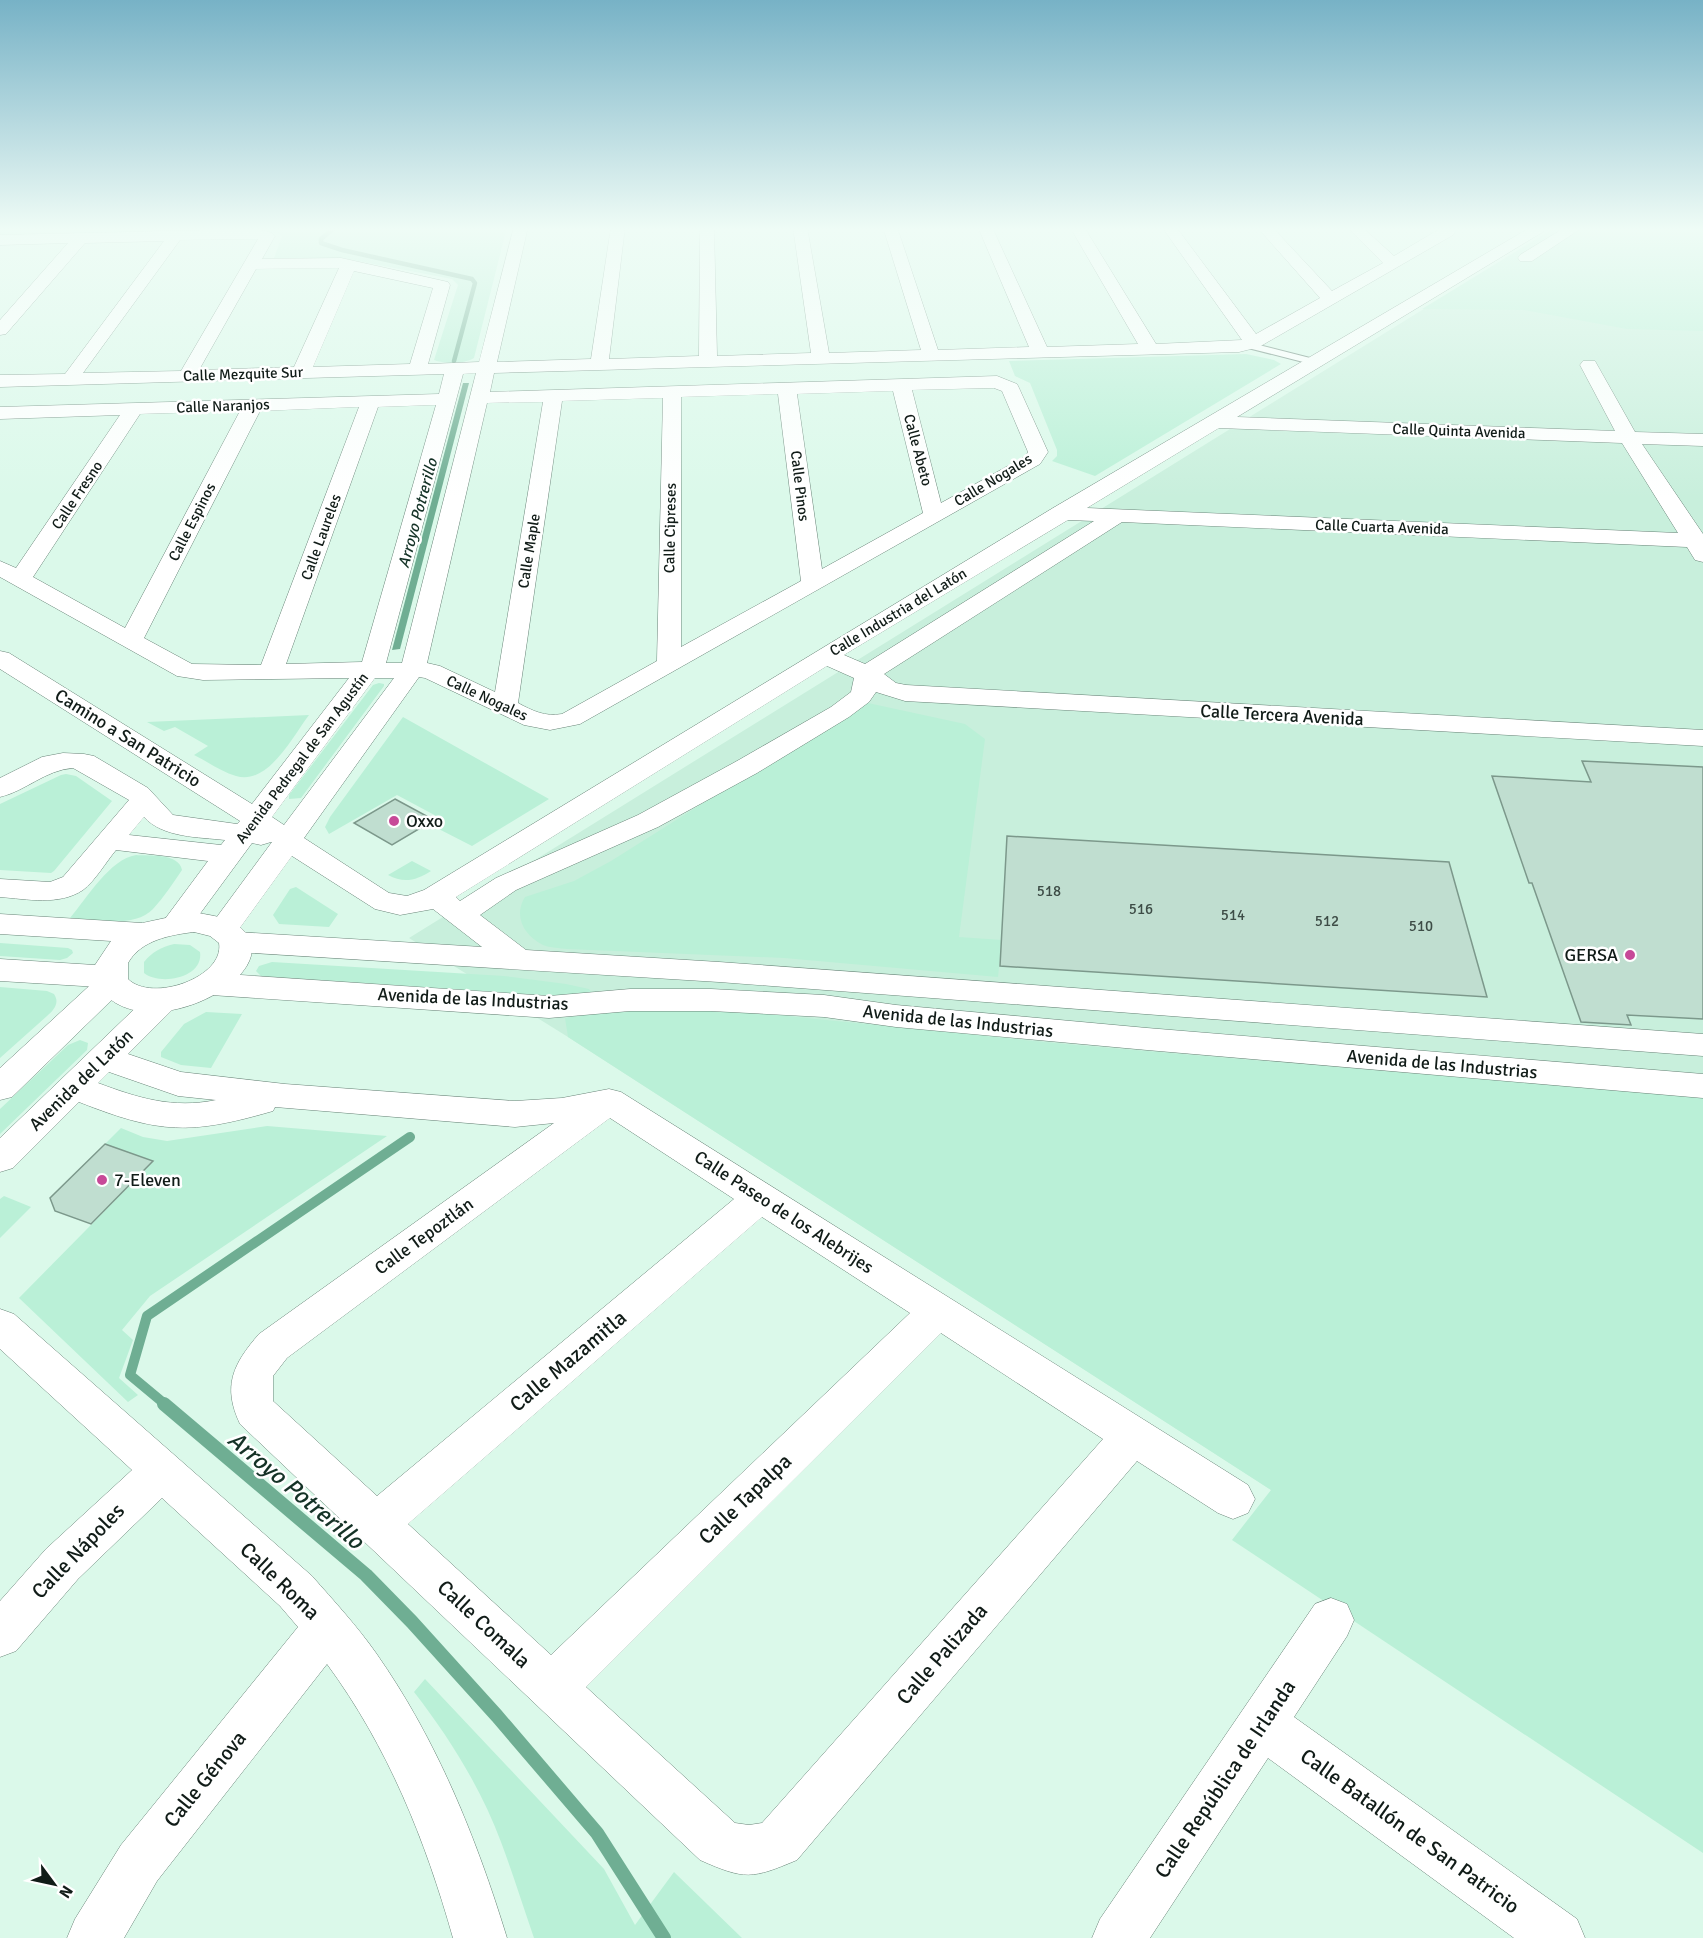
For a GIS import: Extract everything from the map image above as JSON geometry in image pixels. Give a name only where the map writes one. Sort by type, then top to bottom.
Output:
[{"type":"street","points":[[0,330],[11,317]]},
{"type":"street","points":[[70,379],[115,317]]},
{"type":"street","points":[[187,376],[222,317]]},
{"type":"street","points":[[301,373],[326,317]]},
{"type":"street","points":[[417,370],[432,317]]},
{"type":"street","name":"Avenida Pedregal de San Agustín","points":[[229,935],[287,840],[412,669],[499,317]]},
{"type":"street","points":[[599,364],[605,317]]},
{"type":"street","points":[[708,317],[708,362]]},
{"type":"street","points":[[814,317],[821,358]]},
{"type":"street","points":[[919,317],[931,355]]},
{"type":"street","points":[[1025,317],[1040,352]]},
{"type":"street","points":[[1131,317],[1150,349]]},
{"type":"street","points":[[1232,317],[1250,344],[1298,317]]},
{"type":"street","name":"Calle Industria del Latón","points":[[243,836],[287,840],[385,903],[402,906],[435,897],[825,656],[1390,317]]},
{"type":"street","name":"Calle Mezquite Sur","points":[[0,381],[1150,349],[1250,344]]},
{"type":"street","points":[[1589,365],[1629,438],[1700,546]]},
{"type":"street","name":"Avenida Pedregal de San Agustín","points":[[177,923],[370,669],[376,656],[455,369]]},
{"type":"street","name":"Calle Nogales","points":[[370,669],[412,669],[431,672],[538,722],[559,723],[1033,460],[1038,447],[1010,388],[997,382],[479,398]]},
{"type":"street","name":"Calle Abeto","points":[[901,385],[934,515]]},
{"type":"street","name":"Calle Pinos","points":[[788,388],[813,583]]},
{"type":"street","name":"Calle Cipreses","points":[[669,663],[672,392]]},
{"type":"street","name":"Calle Maple","points":[[505,707],[554,396]]},
{"type":"street","name":"Calle Naranjos","points":[[4,418],[134,409],[446,399]]},
{"type":"street","name":"Calle Laureles","points":[[271,672],[371,401]]},
{"type":"street","name":"Calle Espinos","points":[[131,640],[253,405]]},
{"type":"street","name":"Calle Fresno","points":[[10,574],[134,409]]},
{"type":"street","name":"Calle Quinta Avenida","points":[[1215,422],[1703,440]]},
{"type":"street","name":"Calle Cuarta Avenida","points":[[1061,513],[1700,546]]},
{"type":"street","name":"Calle Industria del Latón","points":[[867,674],[1118,515]]},
{"type":"street","points":[[10,574],[186,671],[203,673],[370,669]]},
{"type":"street","name":"Calle Tercera Avenida","points":[[825,656],[867,674],[886,688],[905,693],[1703,738]]},
{"type":"street","name":"Camino a San Patricio","points":[[0,658],[243,836]]},
{"type":"street","points":[[460,915],[506,884],[648,820],[747,767],[840,712],[860,697],[866,688],[867,674]]},
{"type":"street","points":[[0,789],[56,762],[76,760],[84,762],[144,800],[163,821],[243,836]]},
{"type":"street","points":[[0,888],[45,891],[64,889],[80,877],[144,800]]},
{"type":"street","points":[[109,842],[243,836]]},
{"type":"street","points":[[435,897],[519,960]]},
{"type":"street","points":[[177,923],[210,924],[229,935],[236,952],[233,963],[225,974],[212,984],[188,995],[162,1001],[130,998],[119,992],[111,980],[111,966],[118,953],[145,933],[177,923]]},
{"type":"street","points":[[0,924],[145,933]]},
{"type":"street","name":"Avenida de las Industrias","points":[[229,935],[519,960],[715,986],[824,1006],[896,1016],[1703,1086]]},
{"type":"street","points":[[0,970],[111,980]]},
{"type":"street","points":[[0,1088],[111,980]]},
{"type":"street","name":"Avenida de las Industrias","points":[[212,984],[549,1006],[630,1000],[715,986],[1703,1044]]},
{"type":"street","name":"Avenida del Latón","points":[[0,1159],[162,1001]]},
{"type":"street","points":[[1618,1039],[1636,1081]]},
{"type":"street","points":[[104,1058],[178,1084],[285,1096],[515,1114],[562,1110],[609,1101]]},
{"type":"street","points":[[74,1087],[142,1112],[175,1117],[200,1116],[285,1096]]},
{"type":"street","name":"Calle Paseo de los Alebrijes","points":[[609,1101],[1233,1499]]},
{"type":"street","name":"Calle Tepoztlán","points":[[250,1382],[261,1360],[273,1346],[609,1101]]},
{"type":"street","name":"Calle Mazamitla","points":[[376,1524],[760,1197]]},
{"type":"street","name":"Calle Tapalpa","points":[[552,1687],[938,1311]]},
{"type":"street","name":"Calle Roma","points":[[4,1336],[296,1591],[327,1627],[384,1708],[433,1798],[463,1877],[475,1934]]},
{"type":"street","name":"Calle Comala","points":[[250,1382],[250,1397],[255,1411],[718,1842],[739,1852]]},
{"type":"street","name":"Calle Palizada","points":[[739,1852],[759,1851],[779,1842],[1132,1435]]},
{"type":"street","name":"Calle Nápoles","points":[[0,1635],[62,1564],[160,1471]]},
{"type":"street","name":"Calle República de Irlanda","points":[[1119,1938],[1331,1620]]},
{"type":"street","name":"Calle Génova","points":[[94,1938],[139,1863],[327,1627]]},
{"type":"street","name":"Calle Batallón de San Patricio","points":[[1262,1724],[1558,1938]]},
{"type":"lane","points":[[1250,344],[1315,362]]},
{"type":"shaded area","points":[[448,317],[484,317],[474,358],[454,363],[434,360]]},
{"type":"shaded area","points":[[1410,317],[1703,317],[1703,1768],[568,1037],[409,938]]},
{"type":"shaded area","points":[[1564,317],[1703,317],[1703,331],[1627,329]]},
{"type":"shaded area","points":[[1246,354],[1274,360],[1281,364],[1095,476],[1052,461],[1057,456],[1057,450],[1030,383],[1015,376],[1009,361]]},
{"type":"shaded area","points":[[463,383],[469,383],[400,649],[392,650]]},
{"type":"shaded area","points":[[379,683],[384,686],[301,798],[289,799],[289,795],[373,685]]},
{"type":"shaded area","points":[[868,703],[965,724],[985,739],[959,937],[1002,940],[998,977],[784,958],[567,949],[543,945],[530,936],[522,925],[520,911],[525,897],[574,881],[611,861],[851,710]]},
{"type":"shaded area","points":[[309,715],[269,767],[259,774],[248,777],[231,774],[194,755],[208,746],[175,727],[164,731],[147,722]]},
{"type":"shaded area","points":[[403,717],[549,799],[472,846],[431,825],[440,818],[397,795],[329,834],[325,827],[330,817]]},
{"type":"shaded area","points":[[66,774],[76,776],[112,801],[51,873],[0,870],[0,804]]},
{"type":"shaded area","points":[[136,855],[170,858],[180,865],[182,870],[153,909],[145,915],[125,921],[70,918],[108,871],[126,858]]},
{"type":"shaded area","points":[[412,861],[431,871],[410,880],[388,875]]},
{"type":"shaded area","points":[[296,887],[338,914],[329,927],[279,924],[273,915],[290,889]]},
{"type":"shaded area","points":[[0,943],[68,948],[73,953],[60,960],[0,956]]},
{"type":"shaded area","points":[[174,944],[190,945],[200,952],[195,968],[180,977],[170,979],[151,977],[144,973],[144,962],[150,955]]},
{"type":"shaded area","points":[[272,962],[504,976],[566,984],[589,989],[592,993],[570,997],[261,976],[256,971],[259,966]]},
{"type":"shaded area","points":[[0,987],[47,991],[54,994],[56,1000],[50,1014],[0,1058]]},
{"type":"shaded area","points":[[637,1007],[727,1010],[1074,1045],[1703,1098],[1703,1853],[1232,1540],[1271,1490],[568,1037],[565,1018]]},
{"type":"shaded area","points":[[206,1012],[242,1014],[211,1068],[181,1065],[161,1057],[161,1052],[184,1024]]},
{"type":"shaded area","points":[[80,1040],[88,1043],[87,1050],[0,1134],[0,1109],[68,1045]]},
{"type":"shaded area","points":[[267,1126],[387,1136],[150,1296],[122,1330],[133,1340],[119,1378],[138,1395],[128,1402],[19,1298],[153,1162],[105,1144],[121,1128],[143,1137],[167,1141]]},
{"type":"shaded area","points":[[4,1196],[31,1207],[0,1238],[0,1199]]},
{"type":"shaded area","points":[[425,1679],[604,1869],[635,1925],[674,1872],[742,1938],[534,1938],[501,1842],[484,1802],[452,1745],[414,1692]]},
{"type":"building","points":[[1582,761],[1703,767],[1703,1019],[1627,1015],[1631,1025],[1581,1022],[1492,776],[1591,782]]},
{"type":"building","name":"Oxxo","points":[[395,799],[434,820],[392,845],[354,823]]},
{"type":"building","points":[[1007,836],[1449,862],[1487,997],[1000,966]]},
{"type":"building","name":"7-Eleven","points":[[105,1144],[153,1161],[91,1224],[55,1211],[50,1198]]},
{"type":"waterway","name":"Arroyo Potrerillo","points":[[454,361],[466,317]]},
{"type":"waterway","name":"Arroyo Potrerillo","points":[[166,1405],[130,1375],[147,1316],[410,1137]]},
{"type":"waterway","name":"Arroyo Potrerillo","points":[[164,1404],[366,1575],[412,1622],[497,1716],[597,1833],[664,1938]]},
{"type":"place","name":"Oxxo","points":[[394,821]]},
{"type":"place","name":"GERSA","points":[[1630,955]]},
{"type":"place","name":"7-Eleven","points":[[102,1180]]}]
